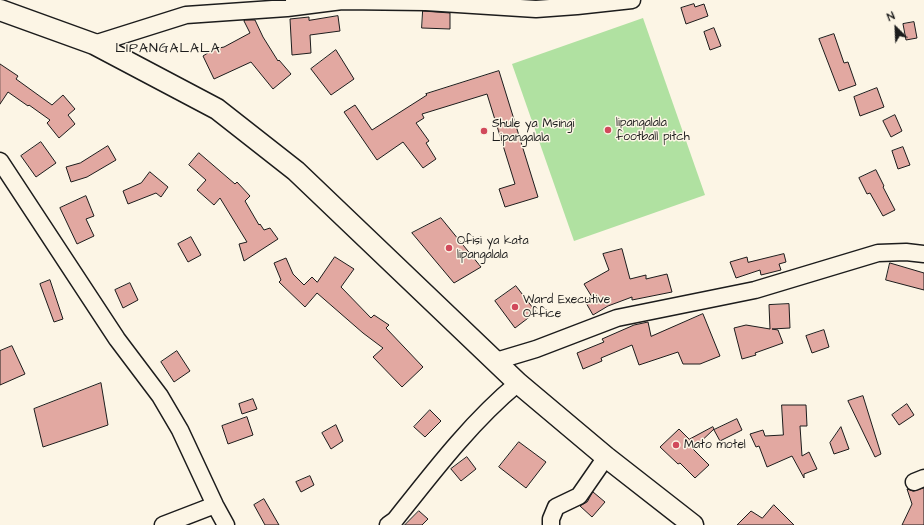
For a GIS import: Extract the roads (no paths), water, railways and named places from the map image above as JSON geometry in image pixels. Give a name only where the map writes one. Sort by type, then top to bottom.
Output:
[{"type":"main road","points":[[0,10],[94,44],[217,109],[296,171],[518,383],[606,457],[693,525]]},
{"type":"street","points":[[94,44],[186,15],[287,8],[342,1],[426,2],[536,8],[577,6],[632,0]]},
{"type":"street","points":[[0,161],[117,340],[160,396],[180,430],[226,525]]},
{"type":"street","points":[[496,361],[536,349],[617,318],[755,290],[878,253],[906,252],[924,254]]},
{"type":"street","points":[[388,525],[395,520],[440,463],[466,434],[508,391],[518,383]]},
{"type":"street","points":[[551,525],[551,519],[556,507],[579,496],[606,457]]},
{"type":"street","points":[[163,525],[215,505]]},
{"type":"place","name":"lipangalala football pitch","points":[[608,130]]},
{"type":"place","name":"Shule ya Msingi Lipangalala","points":[[484,131]]},
{"type":"place","name":"Ofisi ya kata lipangalala","points":[[449,248]]},
{"type":"place","name":"Ward Executive Office","points":[[515,307]]},
{"type":"place","name":"Mato motel","points":[[676,445]]},
{"type":"district","name":"LIPANGALALA","points":[[168,49]]}]
